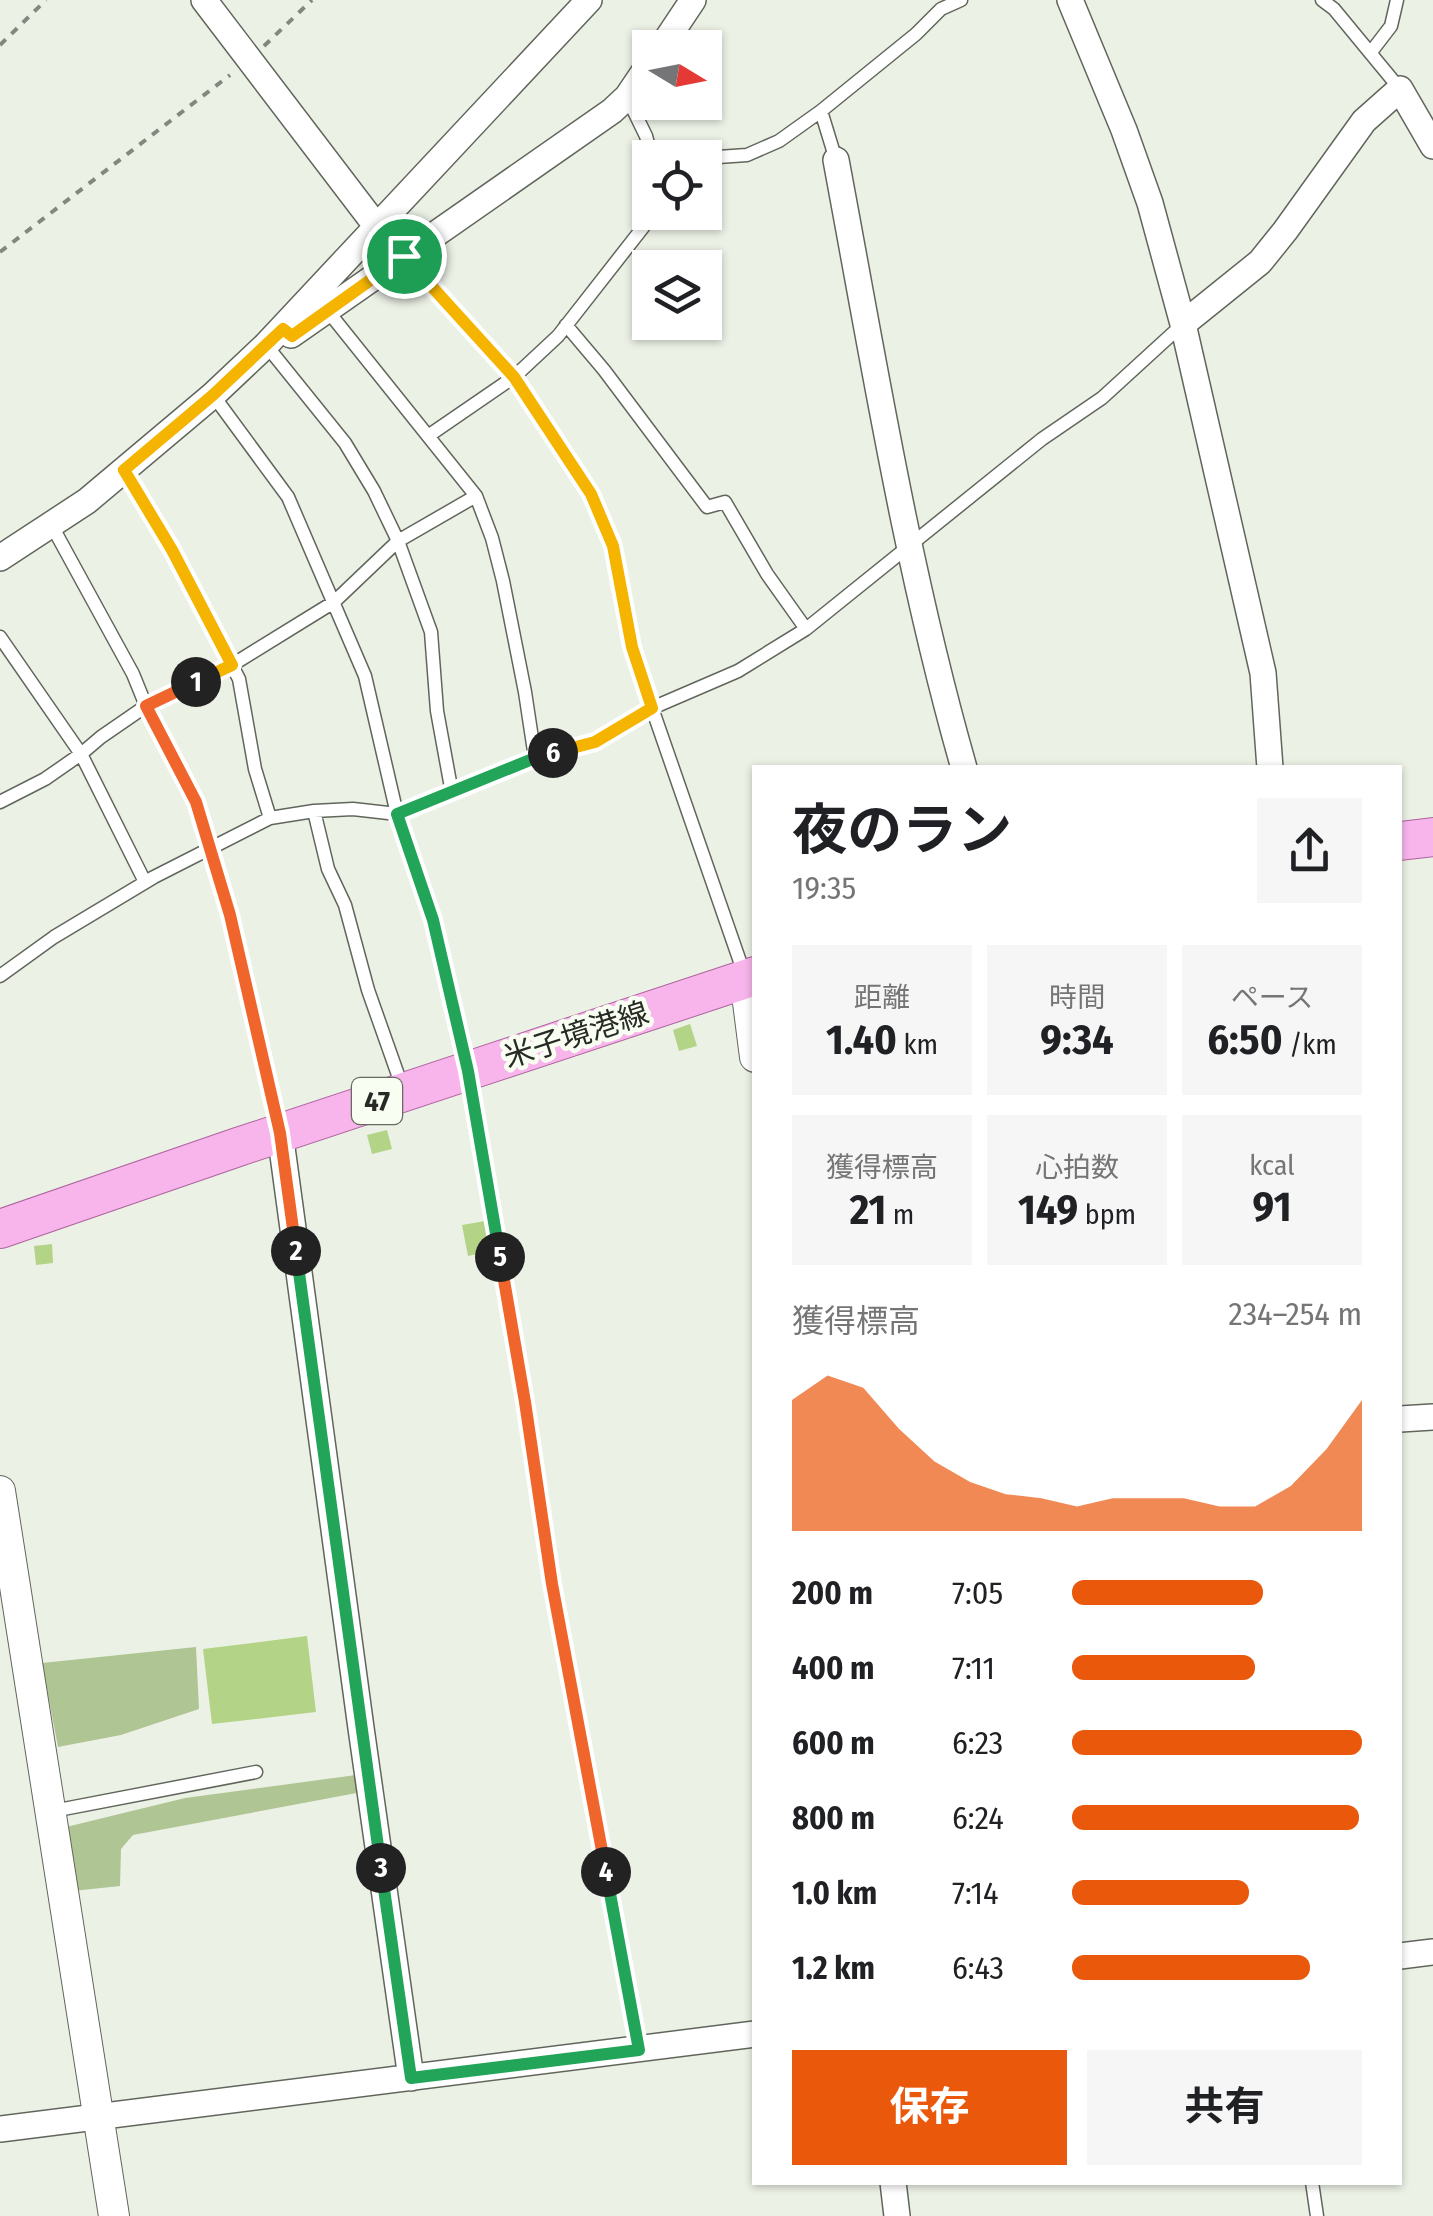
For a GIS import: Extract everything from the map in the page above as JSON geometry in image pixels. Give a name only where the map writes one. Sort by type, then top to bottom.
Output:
[{"type":"main road","points":[[1402,841],[1433,837]]},
{"type":"main road","name":"米子境港線","points":[[0,1229],[750,977]]},
{"type":"street","points":[[204,0],[377,227]]},
{"type":"street","points":[[0,558],[88,501],[213,395],[274,337],[589,0]]},
{"type":"street","points":[[673,30],[693,0]]},
{"type":"street","points":[[1070,0],[1150,203],[1184,324],[1263,674],[1270,765]]},
{"type":"street","points":[[1184,324],[1260,262],[1364,121],[1400,89],[1433,146]]},
{"type":"street","points":[[274,337],[292,336],[612,112],[632,90]]},
{"type":"street","points":[[836,160],[909,547],[963,765]]},
{"type":"street","points":[[750,977],[752,1009]]},
{"type":"street","points":[[280,1133],[411,2078]]},
{"type":"street","points":[[1402,1419],[1433,1417]]},
{"type":"street","points":[[0,1491],[114,2216]]},
{"type":"street","points":[[1402,1956],[1433,1952]]},
{"type":"street","points":[[0,2129],[752,2034]]},
{"type":"street","points":[[892,2185],[897,2216]]},
{"type":"lane","points":[[722,157],[747,155],[779,142],[821,112],[941,9],[961,0]]},
{"type":"lane","points":[[1322,0],[1400,89]]},
{"type":"lane","points":[[1371,52],[1391,26],[1397,0]]},
{"type":"lane","points":[[627,97],[647,140]]},
{"type":"lane","points":[[821,112],[836,160]]},
{"type":"lane","points":[[377,227],[514,377],[591,494],[613,546],[632,647],[652,708],[750,977]]},
{"type":"lane","points":[[428,436],[514,377],[566,326],[641,230]]},
{"type":"lane","points":[[328,310],[476,496],[503,581],[535,758]]},
{"type":"lane","points":[[0,976],[145,882],[270,818],[353,809],[397,814],[535,758],[595,742],[652,708],[738,671],[806,629],[1042,439],[1102,398],[1184,324]]},
{"type":"lane","points":[[566,326],[708,507],[725,502],[767,574],[806,629]]},
{"type":"lane","points":[[274,337],[374,490],[398,541],[431,632],[437,711],[452,792]]},
{"type":"lane","points":[[213,395],[288,497],[364,676],[397,814],[433,920],[468,1071]]},
{"type":"lane","points":[[124,470],[172,550],[232,665],[270,818]]},
{"type":"lane","points":[[0,802],[45,779],[146,706],[232,665],[334,602],[398,541],[476,496]]},
{"type":"lane","points":[[52,526],[133,674],[196,802],[230,915],[280,1133]]},
{"type":"lane","points":[[0,637],[81,754],[145,882]]},
{"type":"lane","points":[[314,812],[328,870],[345,905],[368,990],[404,1092]]},
{"type":"lane","points":[[50,1811],[256,1772]]},
{"type":"lane","points":[[1312,2185],[1317,2216]]},
{"type":"path","points":[[0,44],[46,0]]},
{"type":"path","points":[[0,252],[250,59],[312,0]]},
{"type":"path","points":[[468,1071],[552,1584],[639,2050]]},
{"type":"green space","points":[[196,1647],[199,1709],[121,1735],[58,1747],[42,1663]]},
{"type":"green space","points":[[356,1775],[362,1792],[133,1835],[121,1849],[120,1886],[73,1891],[62,1828],[185,1798]]},
{"type":"building","points":[[690,1024],[697,1046],[679,1051],[673,1030]]},
{"type":"building","points":[[387,1130],[392,1149],[372,1154],[367,1135]]},
{"type":"building","points":[[485,1221],[491,1251],[468,1256],[462,1225]]},
{"type":"building","points":[[52,1244],[53,1263],[36,1265],[34,1246]]},
{"type":"building","points":[[307,1636],[316,1712],[212,1724],[203,1649]]},
{"type":"route","points":[[404,256],[514,377],[591,494],[613,546],[632,647],[652,708],[595,742],[535,758],[397,814],[433,920],[468,1071],[552,1584],[639,2050],[411,2078],[280,1133],[211,848],[196,802],[146,706],[232,665],[172,550],[124,470],[283,329],[292,336],[404,256]]}]
